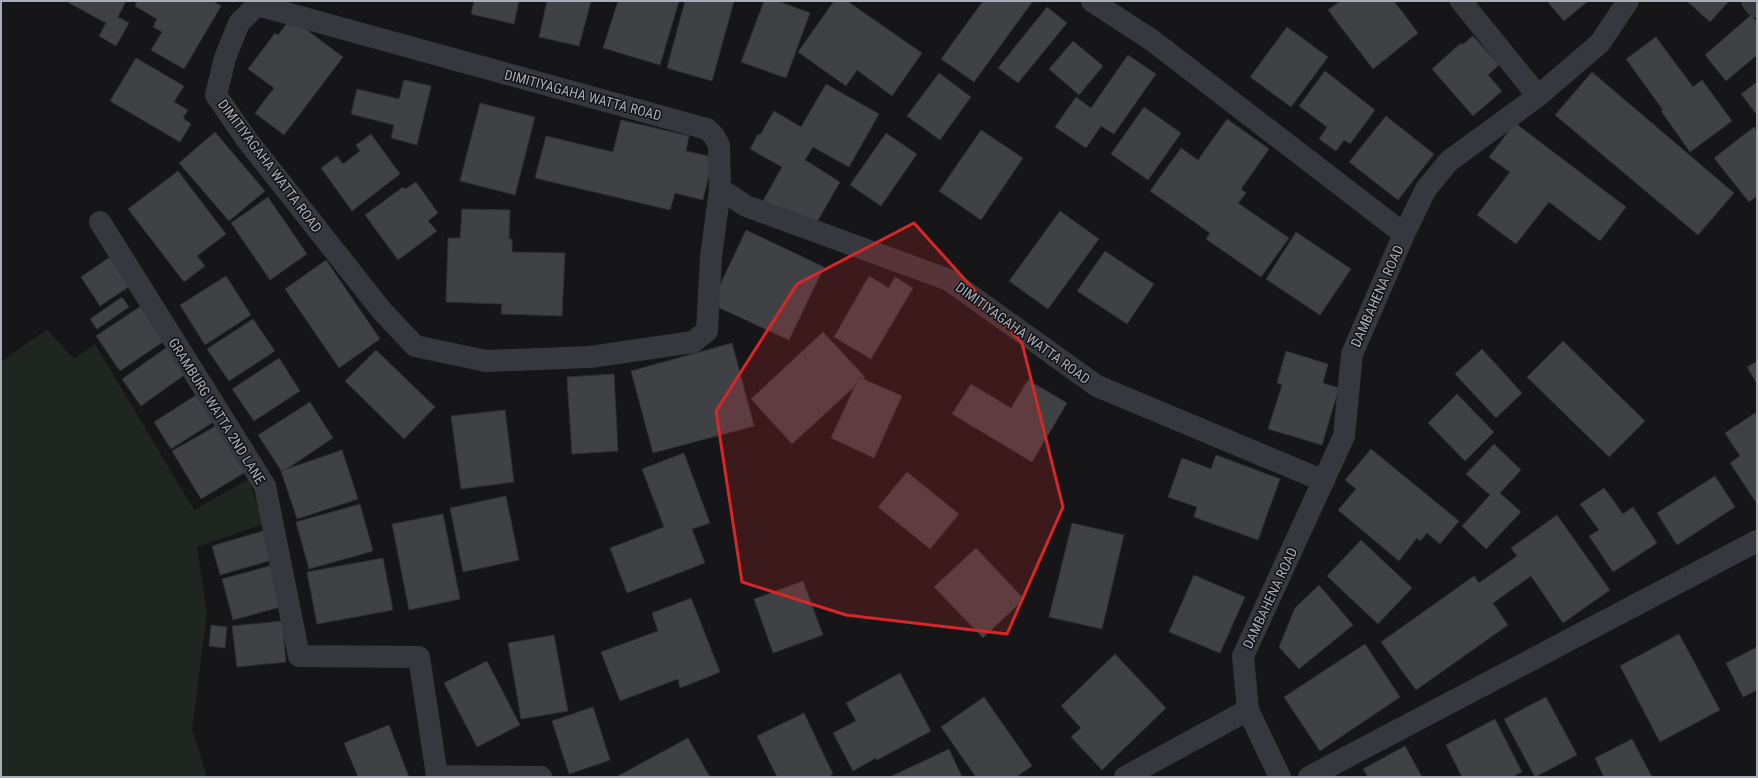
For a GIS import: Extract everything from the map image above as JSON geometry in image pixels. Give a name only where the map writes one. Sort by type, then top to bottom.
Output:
[{"type":"street","points":[[1092,1],[1153,41],[1404,234]]},
{"type":"street","points":[[1461,1],[1538,96]]},
{"type":"street","name":"DAMBAHENA ROAD","points":[[1280,777],[1248,710],[1243,656],[1344,436],[1352,354],[1404,234],[1426,189],[1449,162],[1538,96],[1600,43],[1628,1]]},
{"type":"street","points":[[1752,1],[1757,7]]},
{"type":"street","name":"DIMITIYAGAHA WATTA ROAD","points":[[257,5],[707,129],[714,136],[719,145],[720,189],[711,257],[707,331],[701,337],[693,342],[590,358],[486,361],[415,346],[382,312],[247,140],[216,95],[225,58],[239,23],[257,5]]},
{"type":"street","name":"DIMITIYAGAHA WATTA ROAD","points":[[720,189],[746,206],[949,280],[1097,386],[1324,481]]},
{"type":"street","name":"GRAMBURG WATTA 2ND LANE","points":[[100,222],[265,486],[299,656],[419,657],[437,776],[541,777]]},
{"type":"street","points":[[1309,777],[1757,541]]},
{"type":"street","points":[[1125,777],[1248,710]]},
{"type":"highlighted area","points":[[914,223],[1022,343],[1063,507],[1007,634],[846,615],[742,582],[716,411],[797,284]]},
{"type":"shaded area","points":[[47,329],[74,359],[95,344],[194,510],[249,479],[263,524],[197,547],[207,613],[192,729],[207,777],[1,777],[1,362]]},
{"type":"building","points":[[70,1],[126,1],[118,17],[129,23],[116,46],[99,36],[106,23],[69,3]]},
{"type":"building","points":[[137,1],[213,1],[221,6],[184,69],[151,50],[162,32],[153,27],[157,19],[135,6]]},
{"type":"building","points":[[474,1],[519,1],[514,24],[471,14]]},
{"type":"building","points":[[547,1],[591,1],[579,46],[539,37]]},
{"type":"building","points":[[618,1],[679,1],[660,65],[603,48]]},
{"type":"building","points":[[685,1],[734,1],[712,81],[667,68]]},
{"type":"building","points":[[764,1],[778,1],[810,13],[786,78],[741,62]]},
{"type":"building","points":[[834,1],[847,1],[922,53],[892,96],[857,70],[846,86],[798,52]]},
{"type":"building","points":[[983,1],[1033,1],[974,82],[941,59]]},
{"type":"building","points":[[1340,1],[1394,1],[1418,33],[1373,69],[1328,10]]},
{"type":"building","points":[[1547,1],[1588,1],[1564,21]]},
{"type":"building","points":[[1687,1],[1729,1],[1710,22]]},
{"type":"building","points":[[1047,7],[1067,23],[1018,83],[998,68]]},
{"type":"building","points":[[1751,15],[1757,22],[1757,55],[1726,81],[1705,55]]},
{"type":"building","points":[[291,18],[343,57],[284,135],[255,113],[274,88],[248,69],[275,33],[278,35]]},
{"type":"building","points":[[1287,27],[1328,57],[1291,107],[1250,77]]},
{"type":"building","points":[[1473,36],[1499,65],[1488,75],[1502,91],[1473,116],[1432,69],[1461,43],[1462,45]]},
{"type":"building","points":[[1656,37],[1693,87],[1702,80],[1732,121],[1690,152],[1661,111],[1663,110],[1626,59]]},
{"type":"building","points":[[1073,41],[1103,66],[1079,95],[1049,69]]},
{"type":"building","points":[[1128,55],[1156,74],[1114,134],[1101,126],[1086,148],[1055,127],[1076,97],[1091,108]]},
{"type":"building","points":[[136,58],[184,86],[174,102],[188,110],[183,118],[191,124],[180,142],[110,101]]},
{"type":"building","points":[[1325,71],[1375,110],[1350,144],[1344,140],[1336,151],[1319,139],[1327,127],[1299,106]]},
{"type":"building","points":[[1592,72],[1734,193],[1698,235],[1555,115]]},
{"type":"building","points":[[939,73],[971,97],[940,140],[907,116]]},
{"type":"building","points":[[404,80],[431,86],[417,145],[391,138],[394,125],[351,114],[357,89],[399,99]]},
{"type":"building","points":[[1757,82],[1757,115],[1741,94]]},
{"type":"building","points":[[826,84],[879,114],[849,167],[813,147],[805,160],[840,182],[813,229],[763,201],[782,167],[750,149],[758,134],[760,135],[774,111],[801,127]]},
{"type":"building","points":[[480,103],[535,117],[515,195],[460,181]]},
{"type":"building","points":[[1144,107],[1181,133],[1148,180],[1111,154]]},
{"type":"building","points":[[1386,116],[1434,154],[1398,200],[1349,162]]},
{"type":"building","points":[[1227,119],[1269,149],[1241,189],[1246,193],[1238,203],[1289,238],[1261,277],[1206,239],[1210,233],[1150,191],[1181,148],[1198,160]]},
{"type":"building","points":[[621,120],[689,136],[686,151],[713,157],[703,200],[675,193],[670,210],[535,178],[546,136],[613,152]]},
{"type":"building","points":[[1515,123],[1626,207],[1600,241],[1549,202],[1516,244],[1477,215],[1510,172],[1489,157]]},
{"type":"building","points":[[1754,127],[1757,131],[1757,196],[1749,202],[1714,158]]},
{"type":"building","points":[[981,130],[1023,158],[981,220],[939,191]]},
{"type":"building","points":[[215,132],[265,191],[229,221],[179,163]]},
{"type":"building","points":[[886,133],[917,154],[881,206],[850,185]]},
{"type":"building","points":[[371,134],[400,174],[352,211],[321,168],[337,156],[343,164],[360,151],[356,145]]},
{"type":"building","points":[[178,171],[226,234],[197,256],[205,266],[184,282],[128,209]]},
{"type":"building","points":[[416,182],[438,213],[428,221],[437,231],[398,260],[365,215],[403,187],[405,189]]},
{"type":"building","points":[[268,197],[307,254],[270,280],[231,223]]},
{"type":"building","points":[[462,209],[510,210],[509,239],[512,239],[512,252],[565,253],[562,316],[501,314],[502,304],[446,302],[448,238],[460,238]]},
{"type":"building","points":[[1060,211],[1099,239],[1048,309],[1009,281]]},
{"type":"building","points":[[746,230],[824,267],[789,340],[711,304]]},
{"type":"building","points":[[1296,232],[1351,269],[1320,315],[1266,279]]},
{"type":"building","points":[[1105,251],[1154,284],[1127,324],[1077,291]]},
{"type":"building","points":[[110,257],[130,286],[100,306],[81,277]]},
{"type":"building","points":[[326,260],[380,339],[339,368],[285,289]]},
{"type":"building","points":[[226,276],[251,315],[205,345],[180,305]]},
{"type":"building","points":[[869,276],[889,288],[895,277],[913,288],[871,359],[834,337]]},
{"type":"building","points":[[122,297],[129,307],[97,329],[90,319]]},
{"type":"building","points":[[144,304],[167,339],[120,371],[96,336]]},
{"type":"building","points":[[253,319],[275,351],[229,381],[207,349]]},
{"type":"building","points":[[823,332],[865,377],[792,444],[751,399]]},
{"type":"building","points":[[1563,341],[1645,421],[1609,457],[1527,377]]},
{"type":"building","points":[[732,343],[754,426],[653,453],[631,371]]},
{"type":"building","points":[[170,345],[190,371],[141,406],[122,379]]},
{"type":"building","points":[[1482,349],[1522,393],[1496,418],[1455,374]]},
{"type":"building","points":[[376,350],[435,407],[404,439],[345,381]]},
{"type":"building","points":[[1286,351],[1328,364],[1323,383],[1339,388],[1322,445],[1268,429],[1282,385],[1277,383]]},
{"type":"building","points":[[279,358],[300,391],[254,421],[232,389]]},
{"type":"building","points":[[1757,361],[1757,384],[1747,367]]},
{"type":"building","points":[[614,374],[618,451],[572,454],[567,377]]},
{"type":"building","points":[[859,377],[902,396],[874,458],[831,438]]},
{"type":"building","points":[[1028,380],[1067,403],[1032,462],[952,414],[971,384],[1011,408]]},
{"type":"building","points":[[201,392],[218,419],[171,449],[154,422]]},
{"type":"building","points":[[1457,394],[1494,432],[1465,461],[1428,423]]},
{"type":"building","points":[[310,402],[333,438],[282,472],[258,435]]},
{"type":"building","points":[[505,410],[514,482],[461,489],[451,416]]},
{"type":"building","points":[[1755,413],[1757,417],[1757,504],[1730,463],[1740,456],[1725,433]]},
{"type":"building","points":[[221,423],[249,470],[201,499],[172,451]]},
{"type":"building","points":[[1494,444],[1521,470],[1500,493],[1521,512],[1486,549],[1462,526],[1490,495],[1466,474]]},
{"type":"building","points":[[1371,449],[1459,521],[1440,544],[1427,533],[1420,541],[1417,538],[1399,561],[1338,510],[1356,489],[1345,480]]},
{"type":"building","points":[[342,450],[358,499],[297,519],[281,471]]},
{"type":"building","points":[[684,453],[710,523],[692,529],[705,563],[627,593],[610,548],[664,527],[642,469]]},
{"type":"building","points":[[1216,455],[1280,479],[1258,540],[1194,517],[1197,507],[1168,497],[1182,458],[1211,469]]},
{"type":"building","points":[[907,472],[959,514],[930,549],[878,507]]},
{"type":"building","points":[[1715,476],[1735,507],[1677,545],[1657,513]]},
{"type":"building","points":[[1604,488],[1623,514],[1633,507],[1657,543],[1613,572],[1589,536],[1599,530],[1580,504]]},
{"type":"building","points":[[506,496],[519,560],[463,572],[450,508]]},
{"type":"building","points":[[360,504],[373,551],[309,569],[296,522]]},
{"type":"building","points":[[443,514],[460,599],[409,610],[392,524]]},
{"type":"building","points":[[1557,515],[1610,590],[1563,623],[1531,576],[1493,603],[1508,625],[1416,690],[1381,642],[1474,576],[1479,583],[1517,556],[1511,548]]},
{"type":"building","points":[[1072,523],[1124,535],[1102,629],[1049,617]]},
{"type":"building","points":[[263,531],[272,560],[220,575],[212,546]]},
{"type":"building","points":[[1361,540],[1412,588],[1378,624],[1327,576]]},
{"type":"building","points":[[976,548],[1024,599],[983,638],[934,587]]},
{"type":"building","points":[[383,558],[393,610],[317,624],[307,572]]},
{"type":"building","points":[[273,565],[284,606],[233,620],[222,579]]},
{"type":"building","points":[[1194,575],[1245,597],[1220,653],[1169,632]]},
{"type":"building","points":[[803,581],[823,635],[773,653],[754,599]]},
{"type":"building","points":[[1319,585],[1353,625],[1299,669],[1279,647],[1295,608]]},
{"type":"building","points":[[691,598],[720,672],[680,688],[678,679],[620,701],[601,652],[658,631],[652,613]]},
{"type":"building","points":[[282,621],[286,662],[237,667],[232,626]]},
{"type":"building","points":[[211,625],[227,627],[225,648],[209,646]]},
{"type":"building","points":[[1679,634],[1720,710],[1660,742],[1620,666]]},
{"type":"building","points":[[554,635],[568,711],[521,719],[508,643]]},
{"type":"building","points":[[1365,644],[1400,697],[1320,751],[1284,697]]},
{"type":"building","points":[[1757,647],[1757,690],[1743,697],[1726,663]]},
{"type":"building","points":[[1115,654],[1166,708],[1102,770],[1071,737],[1081,728],[1061,706]]},
{"type":"building","points":[[487,661],[520,725],[477,747],[444,683]]},
{"type":"building","points":[[900,673],[931,731],[853,771],[833,733],[856,721],[846,703]]},
{"type":"building","points":[[984,697],[1032,766],[1016,777],[976,777],[941,727]]},
{"type":"building","points":[[1546,697],[1577,755],[1535,777],[1504,719]]},
{"type":"building","points":[[593,707],[610,760],[569,774],[552,721]]},
{"type":"building","points":[[804,713],[833,774],[828,777],[777,777],[757,736]]},
{"type":"building","points":[[1495,719],[1522,772],[1512,777],[1462,777],[1446,745]]},
{"type":"building","points":[[389,725],[409,777],[358,777],[344,743]]},
{"type":"building","points":[[688,738],[710,777],[616,777]]},
{"type":"building","points":[[1632,739],[1652,777],[1604,777],[1595,758]]},
{"type":"building","points":[[1405,746],[1422,777],[1368,777],[1363,769]]},
{"type":"building","points":[[949,749],[962,777],[890,777]]}]
